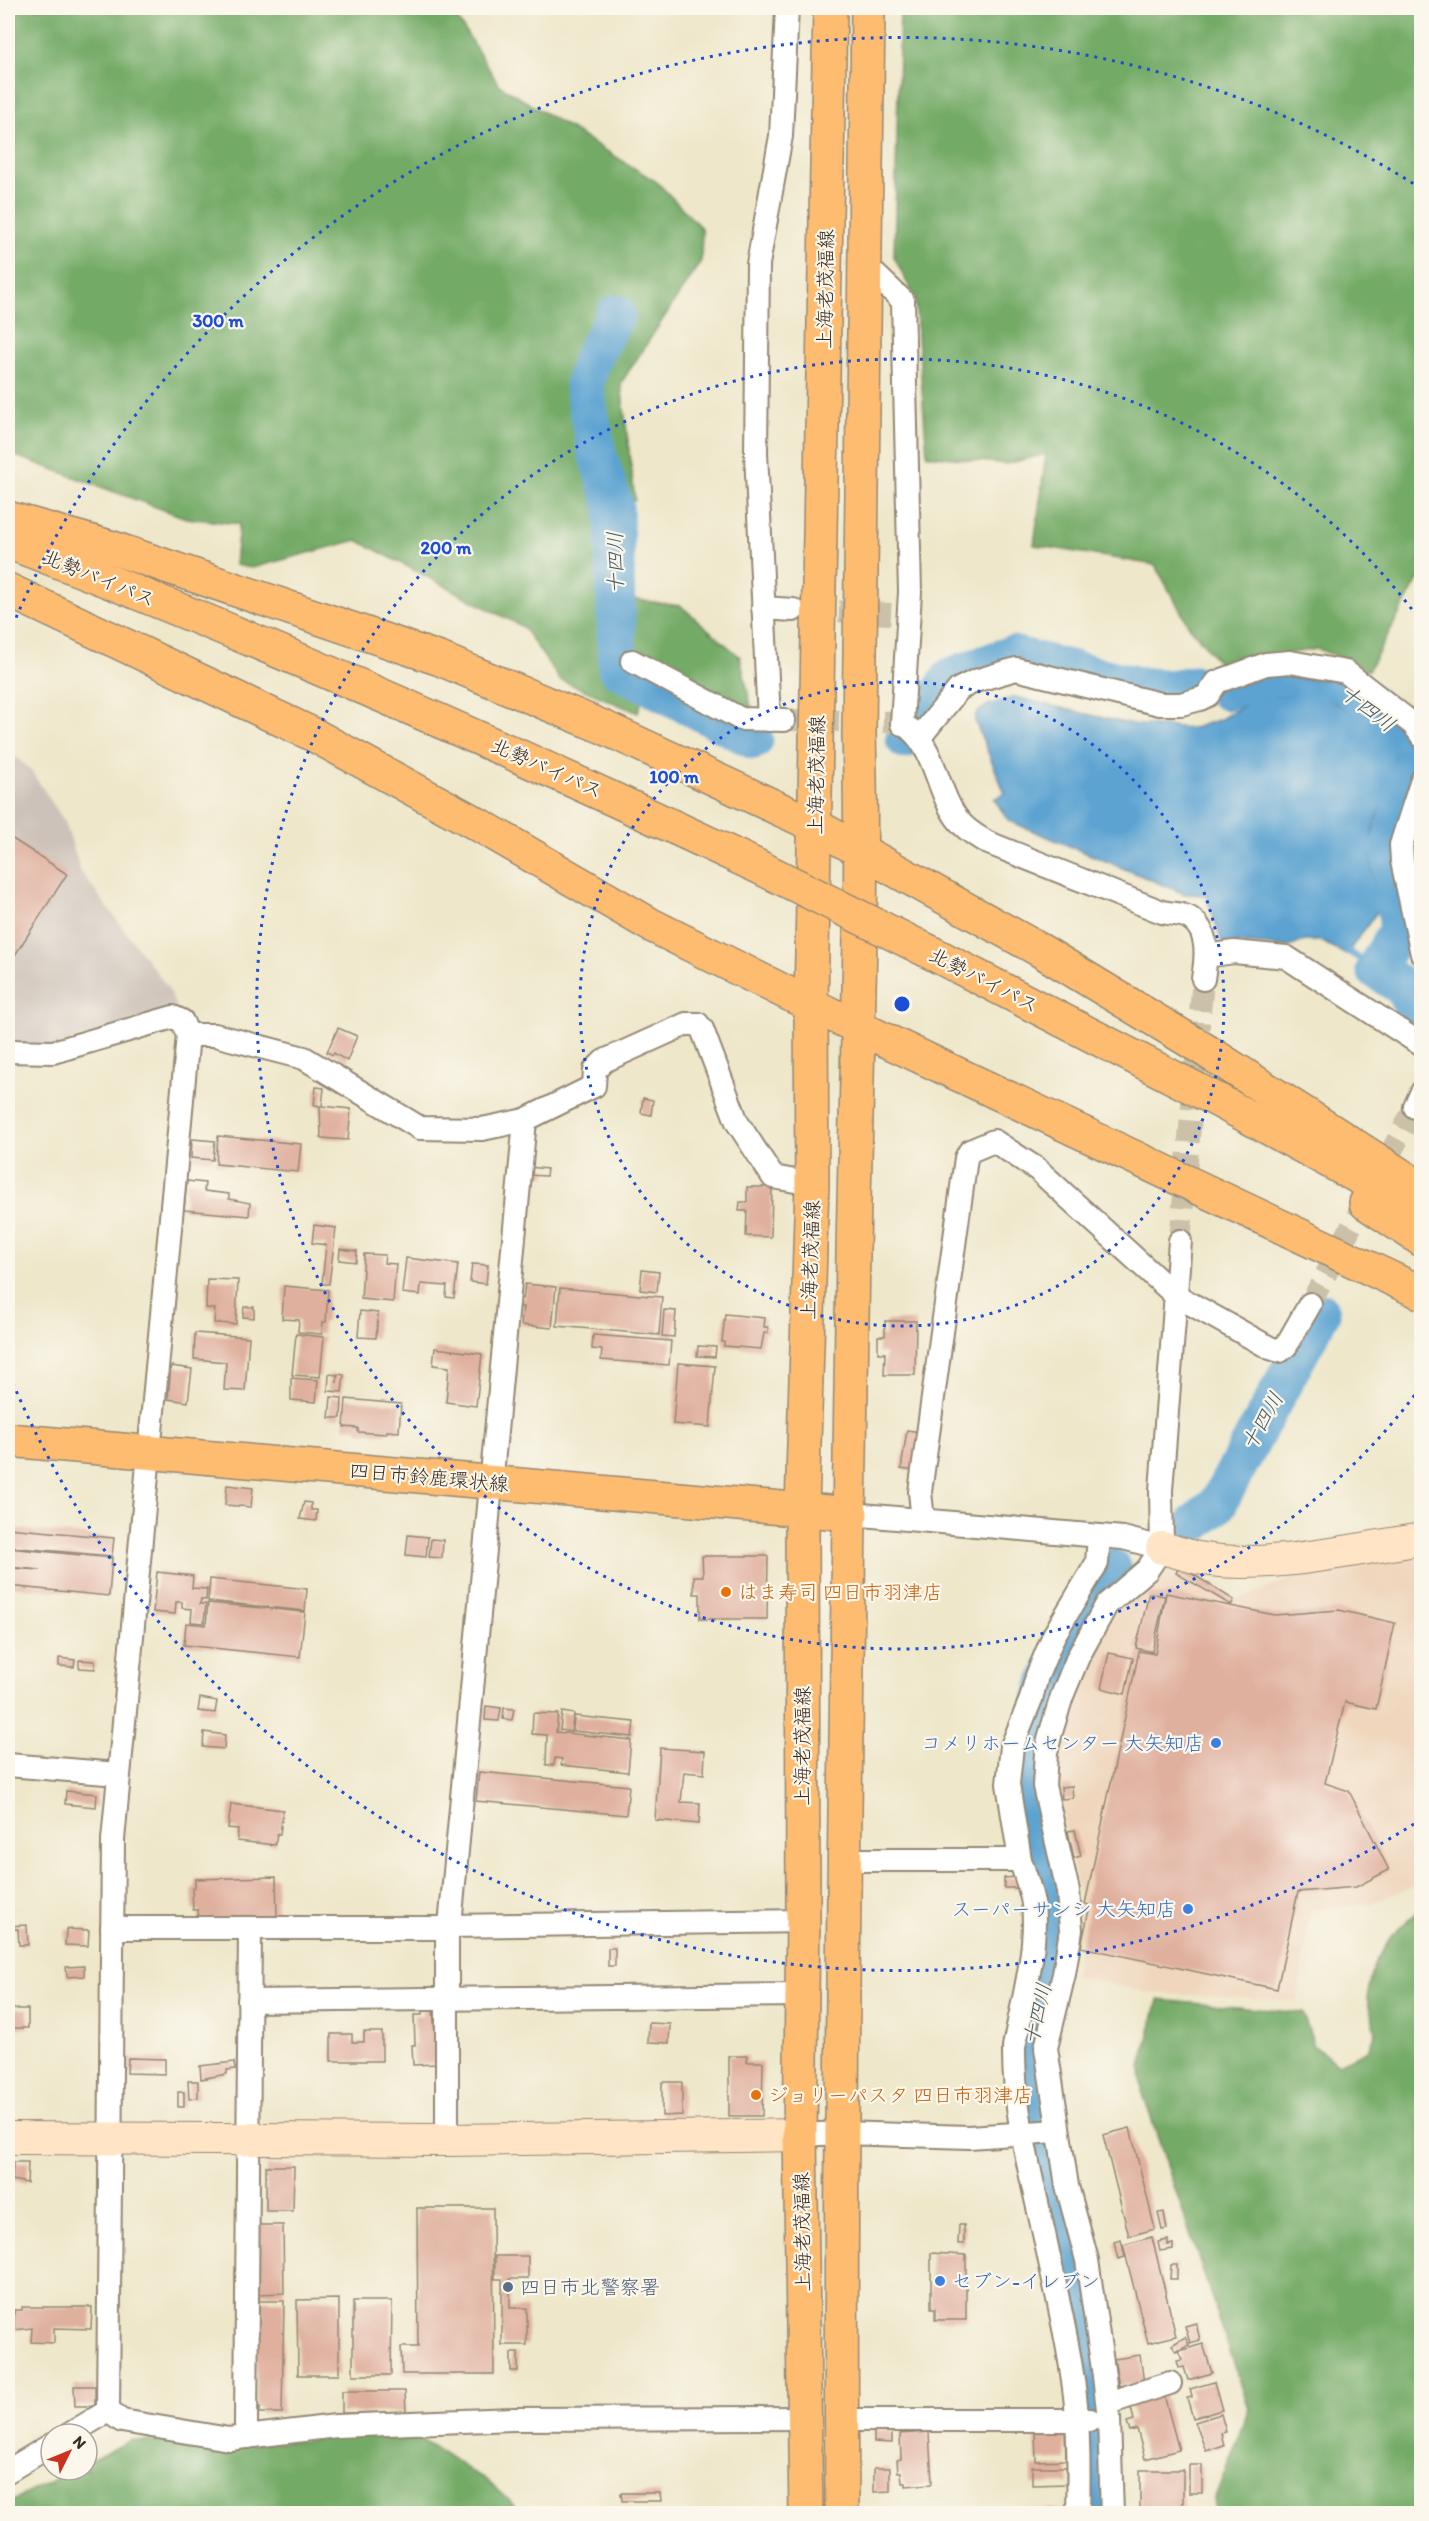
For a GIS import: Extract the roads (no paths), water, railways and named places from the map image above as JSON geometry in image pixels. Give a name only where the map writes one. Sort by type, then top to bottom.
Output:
[{"type":"main road","name":"上海老茂福線","points":[[806,2514],[800,2134],[802,1509],[812,1184],[811,1005],[830,8]]},
{"type":"main road","name":"上海老茂福線","points":[[842,2514],[841,2133],[857,1028],[862,852],[859,734],[868,8]]},
{"type":"main road","points":[[8,518],[110,547],[440,659],[603,727],[814,825],[1038,949],[1208,1052],[1422,1189]]},
{"type":"main road","name":"北勢バイパス","points":[[8,542],[178,610],[435,718],[757,866],[1221,1102],[1422,1212]]},
{"type":"main road","points":[[8,590],[312,734],[481,826],[651,925],[857,1028],[1422,1293]]},
{"type":"main road","name":"北勢バイパス","points":[[1072,1025],[1360,1199],[1422,1240]]},
{"type":"main road","name":"四日市鈴鹿環状線","points":[[8,1440],[851,1514]]},
{"type":"street","points":[[632,661],[741,719],[777,720],[763,608],[756,453],[758,264],[781,136],[787,8]]},
{"type":"street","points":[[865,265],[903,301],[900,614],[908,729],[953,812],[966,828],[986,842],[1162,912],[1191,918],[1202,932],[1206,956],[1203,979]]},
{"type":"street","points":[[763,608],[793,610]]},
{"type":"street","points":[[908,729],[959,688],[1016,669],[1141,700],[1171,704],[1200,699],[1208,695],[1217,682],[1256,668],[1290,662],[1333,668],[1351,675],[1414,725],[1422,736]]},
{"type":"street","points":[[1422,780],[1401,845],[1402,861],[1422,954]]},
{"type":"street","points":[[1206,956],[1234,952],[1286,957],[1422,1045]]},
{"type":"street","points":[[8,1051],[52,1052],[173,1017],[182,1021],[188,1035],[113,1840],[108,2411]]},
{"type":"street","points":[[188,1035],[215,1035],[304,1058],[420,1128],[482,1129],[525,1120],[594,1086],[595,1070],[604,1061],[686,1024],[698,1024],[702,1029],[737,1122],[773,1177],[812,1184]]},
{"type":"street","points":[[447,2140],[448,1927],[525,1120]]},
{"type":"street","points":[[923,1520],[920,1492],[966,1158],[970,1151],[994,1141],[1037,1169],[1175,1295],[1270,1348],[1280,1351],[1286,1346],[1310,1304]]},
{"type":"street","points":[[1078,2514],[1096,2416],[1055,2287],[1025,2133],[1014,2047],[1033,1943],[1033,1903],[1020,1860],[1008,1784],[1012,1746],[1036,1729],[1062,1696],[1078,1657],[1107,1604],[1148,1570],[1162,1548],[1161,1490],[1180,1241]]},
{"type":"street","points":[[851,1514],[1123,1538],[1199,1558],[1241,1561],[1285,1559],[1422,1539]]},
{"type":"street","points":[[1099,1536],[1097,1563],[1054,1635],[1036,1676],[1036,1729],[1046,1752],[1044,1786],[1071,1908],[1046,2048],[1056,2131],[1067,2186],[1087,2260],[1096,2416],[1112,2514]]},
{"type":"street","points":[[8,1765],[118,1774]]},
{"type":"street","points":[[845,1860],[1020,1860]]},
{"type":"street","points":[[112,1928],[448,1927],[802,1921]]},
{"type":"street","points":[[248,2437],[246,2424],[250,1928]]},
{"type":"street","points":[[1036,1943],[1064,1949]]},
{"type":"street","points":[[249,2001],[800,1995]]},
{"type":"street","points":[[8,2139],[447,2140],[841,2133],[969,2137],[1056,2131]]},
{"type":"street","points":[[842,2420],[1096,2416],[1170,2383]]},
{"type":"street","points":[[108,2411],[122,2421],[229,2439],[336,2426],[513,2419],[806,2418]]},
{"type":"street","points":[[90,2422],[108,2411]]},
{"type":"street","points":[[8,2471],[39,2452]]},
{"type":"water","points":[[1310,694],[1332,701],[1353,714],[1392,745],[1395,754],[1393,775],[1371,840],[1372,870],[1379,909],[1346,955],[1321,941],[1304,941],[1289,947],[1222,942],[1206,895],[1185,894],[1009,821],[994,799],[1005,793],[975,721],[976,714],[988,705],[1015,697],[1129,724],[1193,728],[1221,719],[1249,702],[1272,696]]},
{"type":"waterway","name":"十四川","points":[[616,314],[592,358],[584,386],[597,453],[614,506],[617,668],[754,740]]},
{"type":"waterway","name":"十四川","points":[[905,739],[921,722],[952,676],[1012,655],[1138,686],[1170,689],[1195,685]]},
{"type":"waterway","name":"十四川","points":[[1227,691],[1281,676],[1327,680],[1344,685],[1362,697],[1401,731],[1412,745],[1414,764],[1389,847],[1399,929],[1375,969],[1403,987],[1422,1025]]},
{"type":"waterway","points":[[1348,951],[1375,969]]},
{"type":"waterway","name":"十四川","points":[[1196,1522],[1217,1505],[1321,1313]]},
{"type":"waterway","name":"十四川","points":[[1094,2514],[1091,2407],[1068,2267],[1040,2146],[1028,2066],[1027,2048],[1042,2002],[1053,1924],[1025,1791],[1028,1757],[1045,1690],[1059,1655],[1112,1568]]},
{"type":"tunnel","points":[[806,610],[891,614]]},
{"type":"tunnel","points":[[784,720],[896,722]]},
{"type":"tunnel","points":[[1180,1241],[1203,979]]},
{"type":"tunnel","points":[[1310,1304],[1415,1107]]},
{"type":"place","name":"はま寿司 四日市羽津店","points":[[726,1592]]},
{"type":"place","name":"コメリホームセンター 大矢知店","points":[[1216,1743]]},
{"type":"place","name":"スーパーサンシ 大矢知店","points":[[1188,1909]]},
{"type":"place","name":"ジョリーパスタ 四日市羽津店","points":[[756,2095]]},
{"type":"place","name":"セブン-イレブン","points":[[940,2281]]},
{"type":"place","name":"四日市北警察署","points":[[508,2287]]}]
